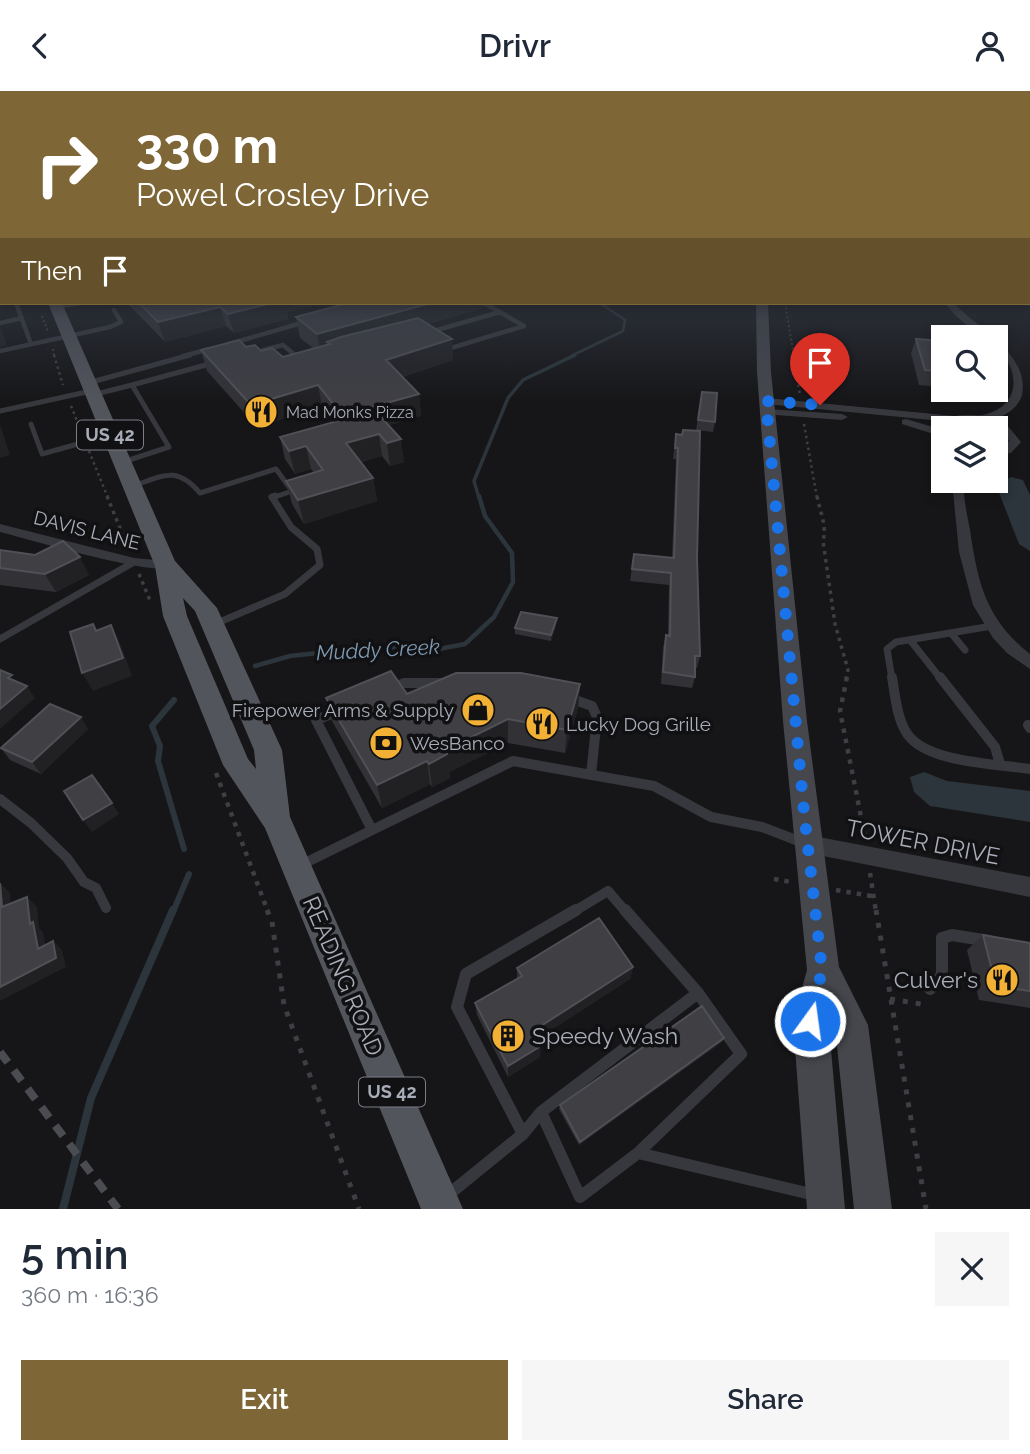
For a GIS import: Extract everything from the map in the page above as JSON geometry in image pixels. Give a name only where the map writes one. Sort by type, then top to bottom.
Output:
[{"type":"main road","name":"READING ROAD","points":[[56,305],[166,566],[175,616],[237,765],[277,821],[441,1206]]},
{"type":"main road","points":[[752,305],[761,335]]},
{"type":"main road","points":[[762,305],[761,335],[767,407],[822,970],[810,1021],[825,1203]]},
{"type":"main road","name":"READING ROAD","points":[[166,566],[205,608],[268,750],[277,821]]},
{"type":"main road","points":[[822,970],[851,1025],[873,1209]]},
{"type":"street","points":[[951,305],[975,325]]},
{"type":"street","points":[[989,416],[1012,410],[1024,396],[1027,380],[1015,356],[1008,350]]},
{"type":"street","points":[[767,407],[931,418]]},
{"type":"street","points":[[767,407],[880,418],[931,429]]},
{"type":"street","points":[[1008,448],[1013,447],[1013,437],[1009,432],[1014,417],[1012,410]]},
{"type":"street","points":[[960,493],[972,587],[978,604],[992,626],[1030,663]]},
{"type":"street","name":"DAVIS LANE","points":[[0,529],[134,562],[166,566]]},
{"type":"street","name":"TOWER DRIVE","points":[[808,844],[1030,887]]},
{"type":"lane","points":[[17,305],[31,344]]},
{"type":"lane","points":[[488,305],[500,312],[524,326],[451,348],[427,333],[500,312]]},
{"type":"lane","points":[[0,351],[110,327],[121,322],[114,310]]},
{"type":"lane","points":[[0,323],[22,318]]},
{"type":"lane","points":[[224,345],[298,324]]},
{"type":"lane","points":[[258,352],[283,345],[305,364]]},
{"type":"lane","points":[[0,411],[90,390],[212,349]]},
{"type":"lane","points":[[90,390],[132,385],[220,362]]},
{"type":"lane","points":[[122,462],[169,447],[132,385]]},
{"type":"lane","points":[[31,424],[42,454],[110,435]]},
{"type":"lane","points":[[133,486],[177,474],[188,477],[200,493],[276,469],[292,491],[272,497],[295,531],[317,547],[321,558],[320,565],[298,586],[276,599],[212,625]]},
{"type":"lane","points":[[0,639],[134,562]]},
{"type":"lane","points":[[992,626],[896,642],[887,649],[906,732],[915,743],[934,754],[1030,769]]},
{"type":"lane","points":[[951,633],[965,650]]},
{"type":"lane","points":[[910,640],[995,747],[1000,764]]},
{"type":"lane","points":[[379,694],[404,683],[460,682]]},
{"type":"lane","points":[[553,695],[592,706],[597,717],[591,775]]},
{"type":"lane","points":[[354,704],[316,720],[372,830]]},
{"type":"lane","points":[[297,867],[513,761],[654,786],[711,817],[762,827],[808,844]]},
{"type":"lane","points":[[0,799],[31,823],[67,858],[84,882],[96,888],[106,908]]},
{"type":"lane","points":[[523,1134],[457,1007],[466,974],[607,891],[698,993],[741,1054],[638,1153],[580,1197],[541,1111]]},
{"type":"lane","points":[[930,989],[942,975],[942,938],[952,935],[1004,943]]},
{"type":"lane","points":[[441,1206],[523,1134],[541,1111],[698,993]]},
{"type":"lane","points":[[638,1153],[825,1203]]},
{"type":"path","points":[[785,305],[800,400]]},
{"type":"path","points":[[804,421],[820,515],[826,527],[823,541],[835,624],[848,670],[841,711],[864,826]]},
{"type":"path","points":[[242,841],[272,922],[284,1005],[359,1209]]},
{"type":"path","points":[[872,896],[926,1209]]},
{"type":"path","points":[[890,999],[921,1004]]},
{"type":"shaded area","points":[[1008,479],[1023,480],[1030,495],[1030,551],[1019,544],[999,493],[1008,493]]},
{"type":"shaded area","points":[[924,772],[947,781],[1030,791],[1030,822],[930,806],[914,792],[910,777]]},
{"type":"building","points":[[141,305],[264,305],[228,314],[220,307],[158,322]]},
{"type":"building","points":[[341,305],[424,305],[317,334],[296,317]]},
{"type":"building","points":[[418,318],[452,339],[386,360],[419,394],[372,407],[401,439],[387,443],[379,434],[346,443],[373,478],[298,500],[286,481],[323,470],[306,446],[289,451],[280,437],[345,419],[318,385],[251,405],[201,350],[239,340],[246,347],[255,345],[261,351],[272,348],[283,357],[330,344],[327,342],[341,337]]},
{"type":"building","points":[[916,339],[931,340],[931,371],[925,370]]},
{"type":"building","points":[[702,392],[717,393],[715,422],[698,420]]},
{"type":"building","points":[[683,430],[700,431],[697,558],[700,656],[695,656],[695,677],[663,672],[666,635],[670,636],[671,573],[632,569],[634,554],[674,558],[678,448],[675,448],[676,434],[682,435]]},
{"type":"building","points":[[63,541],[80,557],[45,574],[0,568],[0,550],[35,555]]},
{"type":"building","points":[[521,612],[557,618],[551,635],[515,628]]},
{"type":"building","points":[[93,624],[96,631],[111,625],[123,658],[82,673],[70,632]]},
{"type":"building","points":[[0,670],[12,675],[8,678],[27,686],[0,709]]},
{"type":"building","points":[[391,671],[407,694],[456,673],[521,673],[580,684],[567,730],[508,719],[445,750],[447,754],[429,764],[427,761],[377,785],[326,698]]},
{"type":"building","points":[[50,704],[81,717],[32,762],[1,748]]},
{"type":"building","points":[[92,775],[112,803],[83,820],[64,791]]},
{"type":"building","points":[[0,883],[2,907],[27,897],[30,924],[33,922],[38,949],[53,941],[56,958],[0,987]]},
{"type":"building","points":[[599,918],[633,967],[533,1031],[541,1046],[508,1066],[475,1003],[522,976],[517,968]]},
{"type":"building","points":[[983,935],[1030,943],[1030,991],[996,986]]},
{"type":"building","points":[[702,1006],[724,1038],[580,1142],[560,1105]]},
{"type":"waterway","name":"Muddy Creek","points":[[571,356],[623,331],[625,320],[603,305]]},
{"type":"waterway","name":"Muddy Creek","points":[[479,498],[474,481],[508,398],[523,380],[575,355]]},
{"type":"waterway","name":"Muddy Creek","points":[[255,666],[290,656],[336,651],[409,646],[439,649],[465,644],[494,617],[513,582],[512,553],[485,516],[479,496]]},
{"type":"waterway","name":"Muddy Creek","points":[[174,700],[152,726],[160,746],[158,761],[184,849]]},
{"type":"waterway","name":"Muddy Creek","points":[[173,912],[189,874]]},
{"type":"waterway","name":"Muddy Creek","points":[[63,1209],[91,1098],[173,910]]},
{"type":"railway","points":[[0,1052],[118,1209]]},
{"type":"place","name":"Mad Monks Pizza","points":[[261,412]]},
{"type":"place","name":"Firepower Arms & Supply","points":[[478,710]]},
{"type":"place","name":"Lucky Dog Grille","points":[[542,724]]},
{"type":"place","name":"WesBanco","points":[[386,743]]},
{"type":"place","name":"Culver's","points":[[1002,980]]},
{"type":"place","name":"Speedy Wash","points":[[508,1036]]},
{"type":"route","points":[[810,1021],[822,970],[804,812],[766,401],[820,405]]}]
